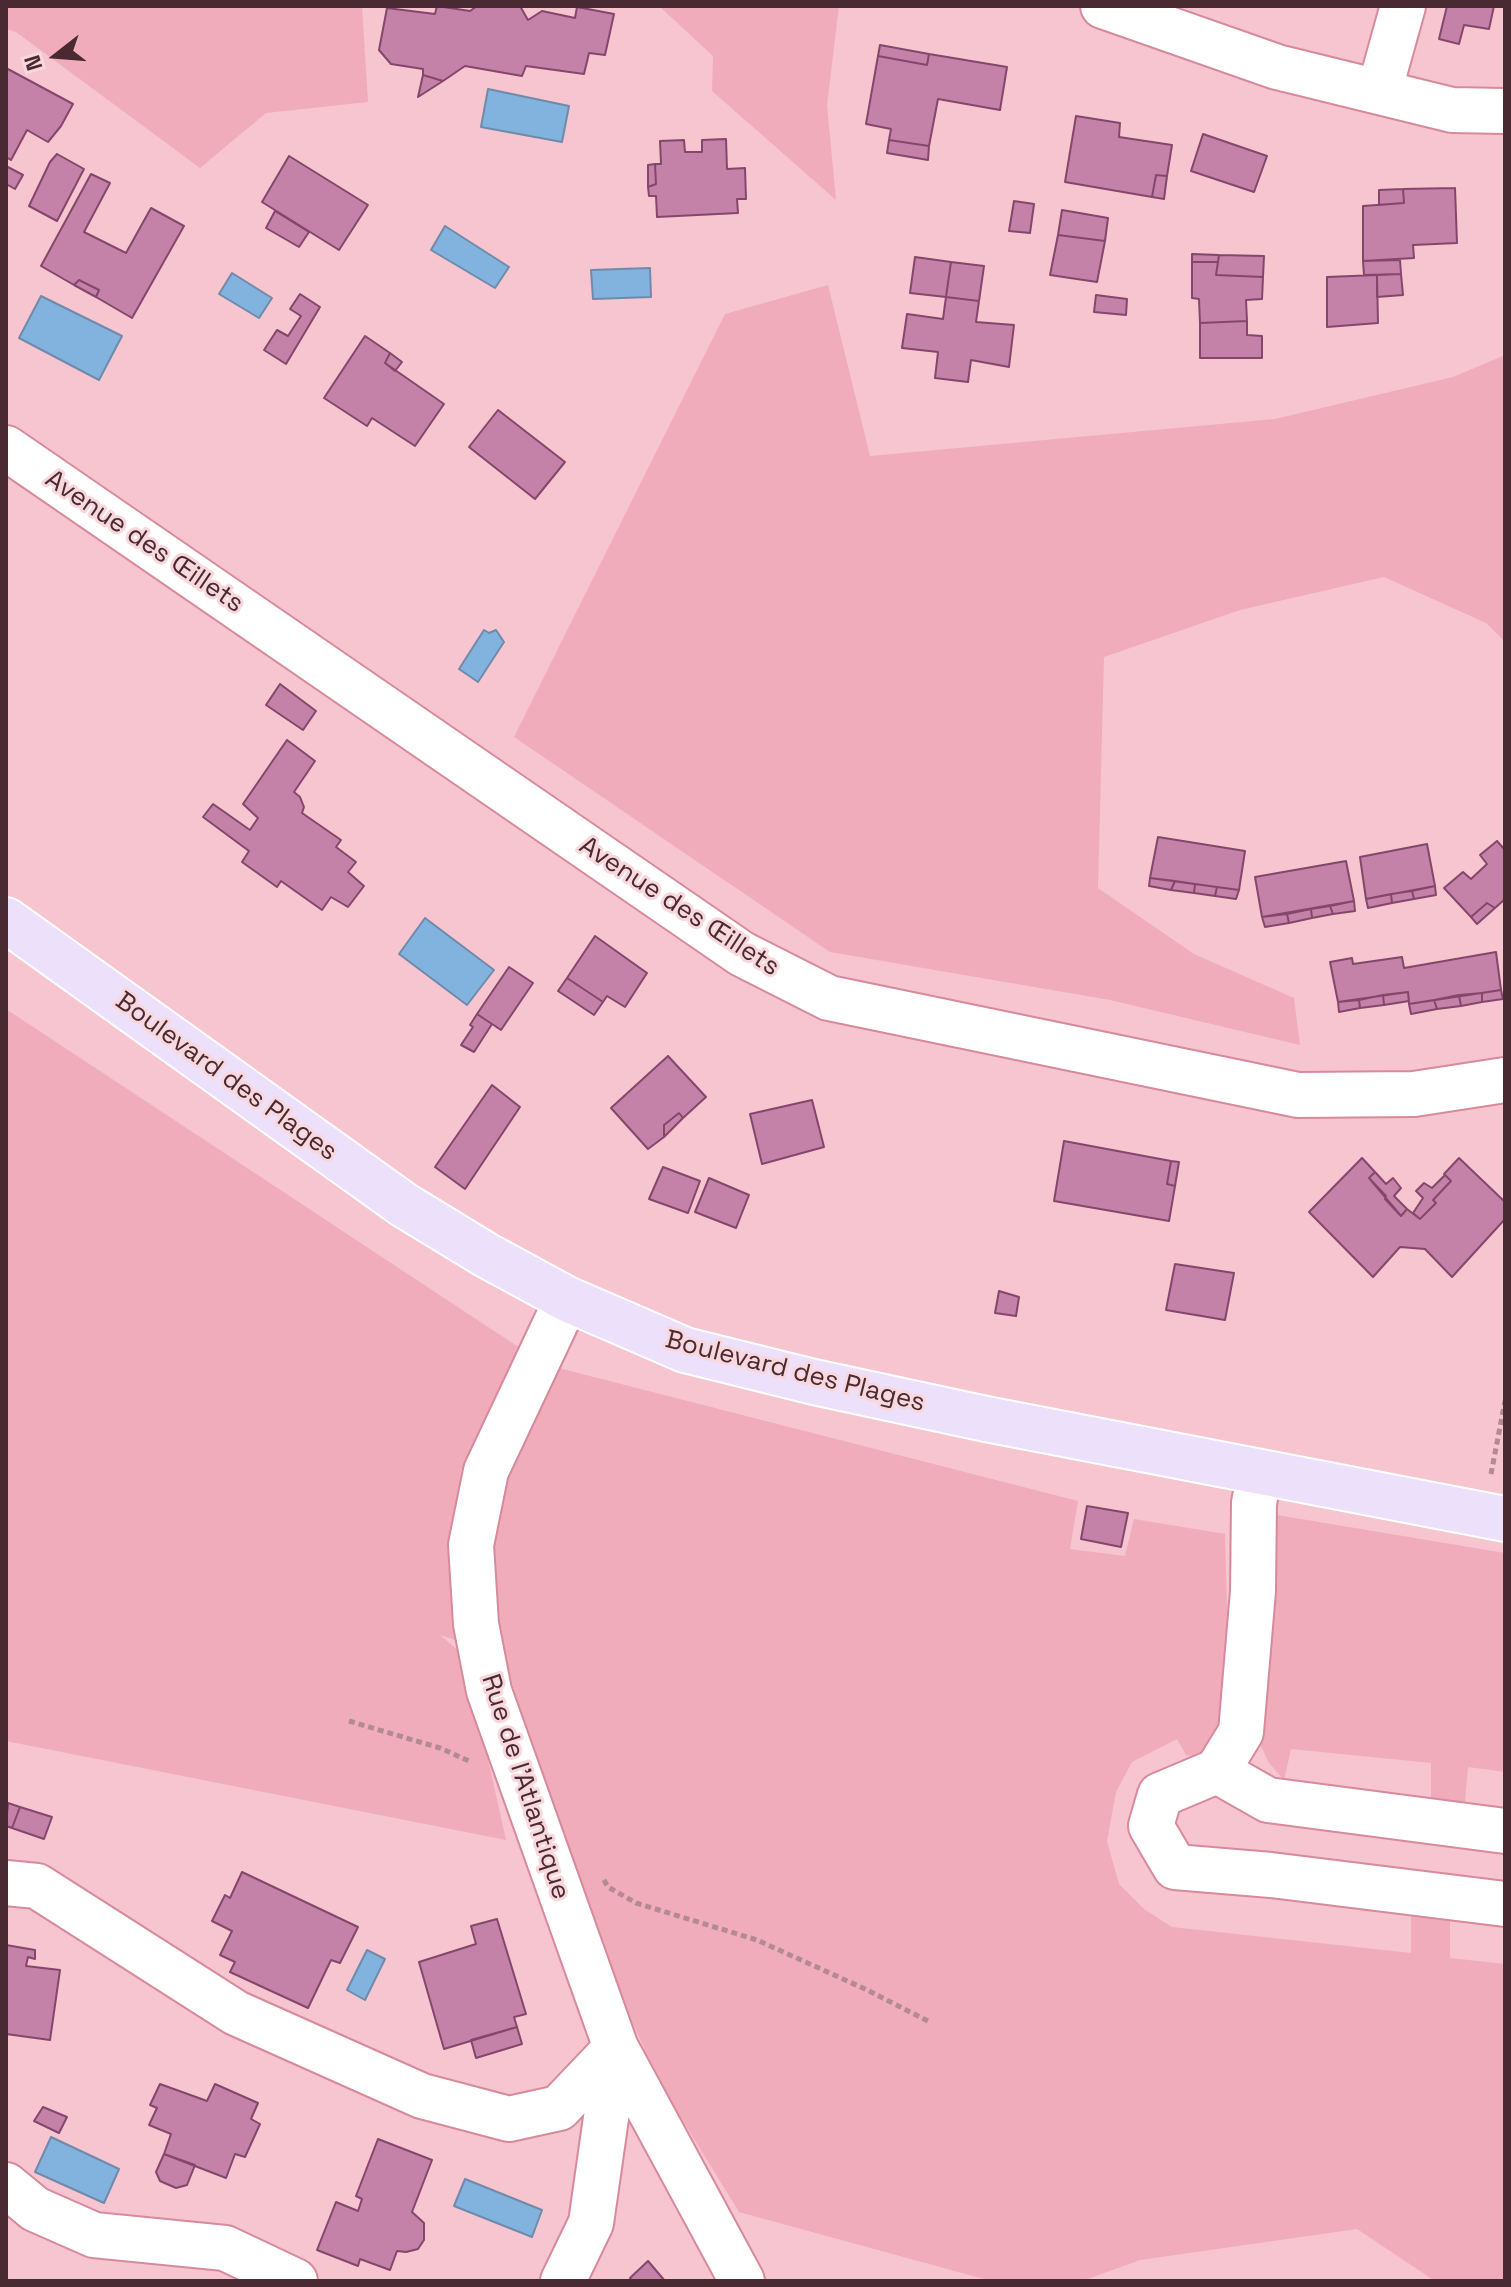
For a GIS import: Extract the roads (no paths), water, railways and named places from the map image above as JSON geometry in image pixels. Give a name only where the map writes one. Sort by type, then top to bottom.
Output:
[{"type":"main road","name":"Boulevard des Plages","points":[[6,920],[404,1205],[567,1299],[685,1350],[986,1419],[1494,1517]]},
{"type":"street","points":[[1103,6],[1277,67],[1452,110],[1505,111]]},
{"type":"street","points":[[1379,92],[1403,6]]},
{"type":"street","name":"Avenue des Œillets","points":[[6,448],[742,954],[829,998],[1298,1095],[1414,1094],[1505,1080]]},
{"type":"street","name":"Rue de l'Atlantique","points":[[567,1299],[486,1471],[471,1545],[476,1624],[489,1691],[616,2048],[742,2281]]},
{"type":"street","points":[[1260,1472],[1254,1503],[1253,1591],[1241,1732],[1217,1771],[1160,1795],[1151,1826],[1175,1867],[1271,1875],[1505,1904]]},
{"type":"street","points":[[1217,1771],[1268,1800],[1505,1831]]},
{"type":"street","points":[[6,1883],[37,1886],[236,2013],[422,2096],[509,2119],[559,2108],[616,2048]]},
{"type":"street","name":"Rue de l'Atlantique","points":[[563,2281],[591,2223],[616,2048]]},
{"type":"street","points":[[6,2185],[35,2209],[94,2235],[225,2248],[295,2281]]},
{"type":"water","points":[[488,89],[569,106],[562,142],[481,127]]},
{"type":"water","points":[[445,226],[509,267],[495,288],[431,250]]},
{"type":"water","points":[[650,268],[651,297],[593,299],[591,270]]},
{"type":"water","points":[[232,273],[272,298],[259,318],[219,294]]},
{"type":"water","points":[[41,296],[122,336],[99,380],[19,338]]},
{"type":"water","points":[[484,630],[489,633],[496,630],[504,642],[478,682],[459,669]]},
{"type":"water","points":[[425,918],[494,970],[467,1005],[399,954]]},
{"type":"water","points":[[367,1950],[385,1959],[365,2000],[347,1990]]},
{"type":"water","points":[[51,2137],[119,2169],[104,2203],[35,2172]]},
{"type":"water","points":[[465,2179],[542,2210],[532,2237],[454,2206]]}]
